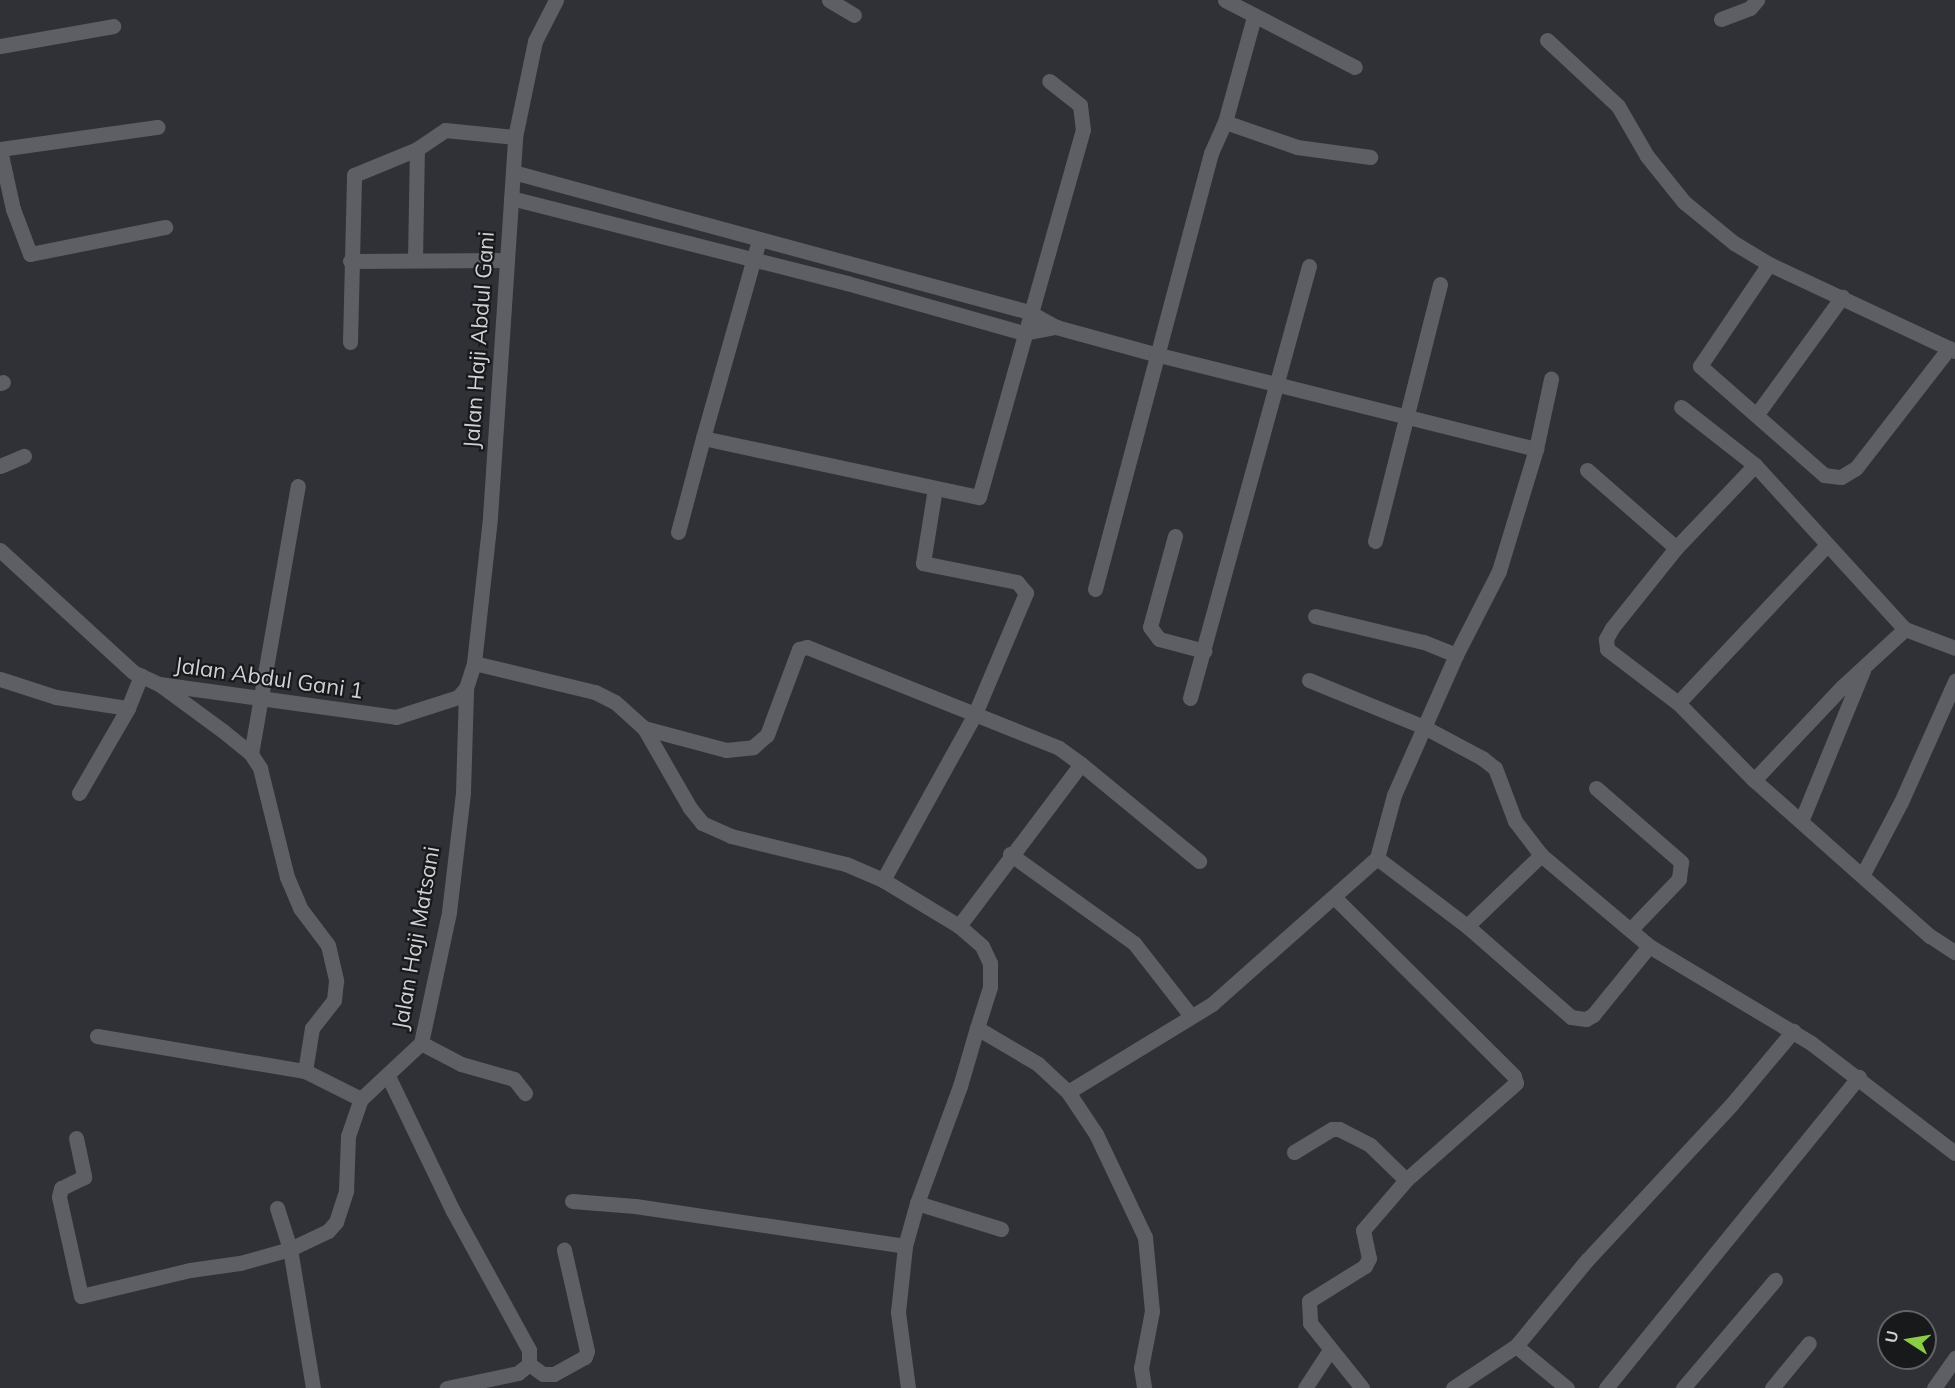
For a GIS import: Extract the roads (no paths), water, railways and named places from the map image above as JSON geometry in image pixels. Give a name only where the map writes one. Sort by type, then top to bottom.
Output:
[{"type":"street","name":"Jalan Haji Abdul Gani","points":[[466,688],[474,663],[490,517],[515,136],[536,41],[556,0]]},
{"type":"street","points":[[829,0],[854,15]]},
{"type":"street","points":[[1225,0],[1254,17],[1355,67]]},
{"type":"street","points":[[1721,19],[1750,9],[1757,0]]},
{"type":"street","points":[[1095,589],[1155,354],[1211,153],[1225,122],[1254,17]]},
{"type":"street","points":[[0,46],[113,26]]},
{"type":"street","points":[[1547,40],[1628,117],[1647,156],[1684,202],[1734,243],[1769,264],[1952,349],[1856,468],[1841,477],[1824,475],[1700,366],[1769,264]]},
{"type":"street","points":[[704,438],[935,488],[981,495],[1029,312],[1083,129],[1080,105],[1049,81]]},
{"type":"street","points":[[1225,122],[1297,147],[1370,157]]},
{"type":"street","points":[[158,128],[0,149],[6,211],[30,254],[165,227]]},
{"type":"street","points":[[350,342],[350,261],[354,175],[417,149],[445,130],[515,136]]},
{"type":"street","points":[[415,260],[417,149]]},
{"type":"street","points":[[513,172],[1029,312],[1056,327],[1155,354],[1409,415],[1536,449]]},
{"type":"street","points":[[511,198],[880,293],[1024,333],[1056,327]]},
{"type":"street","points":[[678,532],[759,240]]},
{"type":"street","points":[[350,261],[506,260]]},
{"type":"street","points":[[1190,698],[1309,266]]},
{"type":"street","points":[[880,293],[885,274]]},
{"type":"street","points":[[1375,541],[1409,415],[1440,284]]},
{"type":"street","points":[[1757,414],[1842,297]]},
{"type":"street","points":[[1068,1092],[1212,1004],[1335,898],[1377,858],[1394,795],[1456,655],[1499,571],[1536,449],[1551,379]]},
{"type":"street","points":[[1681,407],[1755,465],[1905,629],[1955,648]]},
{"type":"street","points":[[0,466],[24,456]]},
{"type":"street","points":[[1755,465],[1676,548],[1606,639],[1607,649],[1624,665],[1678,703],[1754,780],[1802,819],[1930,936],[1955,952]]},
{"type":"street","points":[[1587,470],[1676,548]]},
{"type":"street","points":[[251,754],[257,700],[298,486]]},
{"type":"street","points":[[883,880],[974,716],[1026,593],[1017,582],[923,563],[935,488]]},
{"type":"street","points":[[1175,536],[1150,627],[1159,639],[1204,651]]},
{"type":"street","points":[[1678,703],[1827,545]]},
{"type":"street","name":"Jalan Abdul Gani 1","points":[[0,550],[106,649],[141,676],[159,684],[257,700],[396,717],[458,697],[466,688]]},
{"type":"street","points":[[1315,616],[1423,642],[1456,655]]},
{"type":"street","points":[[1754,780],[1865,666],[1905,629]]},
{"type":"street","points":[[644,728],[726,750],[753,747],[767,735],[799,649],[807,647],[974,716],[1059,748],[1199,861]]},
{"type":"street","points":[[474,663],[595,692],[623,707],[644,728],[694,816],[702,823],[731,836],[846,864],[883,880],[959,927],[982,946],[990,963],[990,987],[956,1097],[917,1203],[905,1246],[898,1312],[908,1388]]},
{"type":"street","points":[[1802,819],[1865,666]]},
{"type":"street","points":[[79,793],[128,708],[141,676]]},
{"type":"street","points":[[0,679],[56,697],[128,708]]},
{"type":"street","points":[[1309,680],[1424,727],[1495,768],[1515,821],[1541,855],[1649,946],[1793,1032],[1859,1077],[1955,1152]]},
{"type":"street","points":[[1863,874],[1901,802],[1955,681]]},
{"type":"street","points":[[159,684],[251,754],[260,768],[269,796],[287,877],[300,908],[328,945],[336,981],[334,1000],[312,1028],[305,1071]]},
{"type":"street","name":"Jalan Haji Matsani","points":[[361,1099],[421,1043],[448,912],[463,792],[466,688]]},
{"type":"street","points":[[959,927],[1010,854],[1081,764]]},
{"type":"street","points":[[1596,788],[1681,862],[1679,879],[1631,929]]},
{"type":"street","points":[[1010,854],[1134,943],[1191,1016]]},
{"type":"street","points":[[1467,926],[1541,855]]},
{"type":"street","points":[[1377,858],[1467,926],[1563,1013],[1577,1018],[1593,1015],[1649,946]]},
{"type":"street","points":[[1335,898],[1514,1076],[1516,1083],[1406,1180],[1363,1230],[1369,1258],[1365,1266],[1309,1301],[1310,1323],[1362,1388]]},
{"type":"street","points":[[977,1028],[1038,1064],[1068,1092],[1096,1134],[1149,1252],[1152,1311],[1141,1368],[1144,1388]]},
{"type":"street","points":[[1453,1388],[1516,1346],[1587,1260],[1731,1105],[1793,1032]]},
{"type":"street","points":[[76,1138],[84,1177],[61,1188],[59,1197],[81,1296],[290,1249],[328,1231],[336,1222],[346,1191],[348,1136],[361,1099],[305,1071],[97,1036]]},
{"type":"street","points":[[421,1043],[461,1064],[514,1079],[525,1093]]},
{"type":"street","points":[[388,1076],[453,1211],[522,1334],[529,1350],[529,1365]]},
{"type":"street","points":[[1606,1388],[1859,1077]]},
{"type":"street","points":[[1294,1152],[1332,1129],[1339,1129],[1370,1145],[1406,1180]]},
{"type":"street","points":[[572,1201],[635,1206],[905,1246]]},
{"type":"street","points":[[917,1203],[1001,1229]]},
{"type":"street","points":[[277,1208],[290,1249],[313,1388]]},
{"type":"street","points":[[529,1365],[543,1374],[554,1374],[585,1357],[587,1351],[564,1250]]},
{"type":"street","points":[[1683,1388],[1775,1280]]},
{"type":"street","points":[[1772,1388],[1809,1343]]},
{"type":"street","points":[[1516,1346],[1567,1388]]},
{"type":"street","points":[[1305,1388],[1330,1350]]},
{"type":"street","points":[[1934,1388],[1955,1358]]},
{"type":"street","points":[[447,1388],[518,1373],[529,1365]]}]
